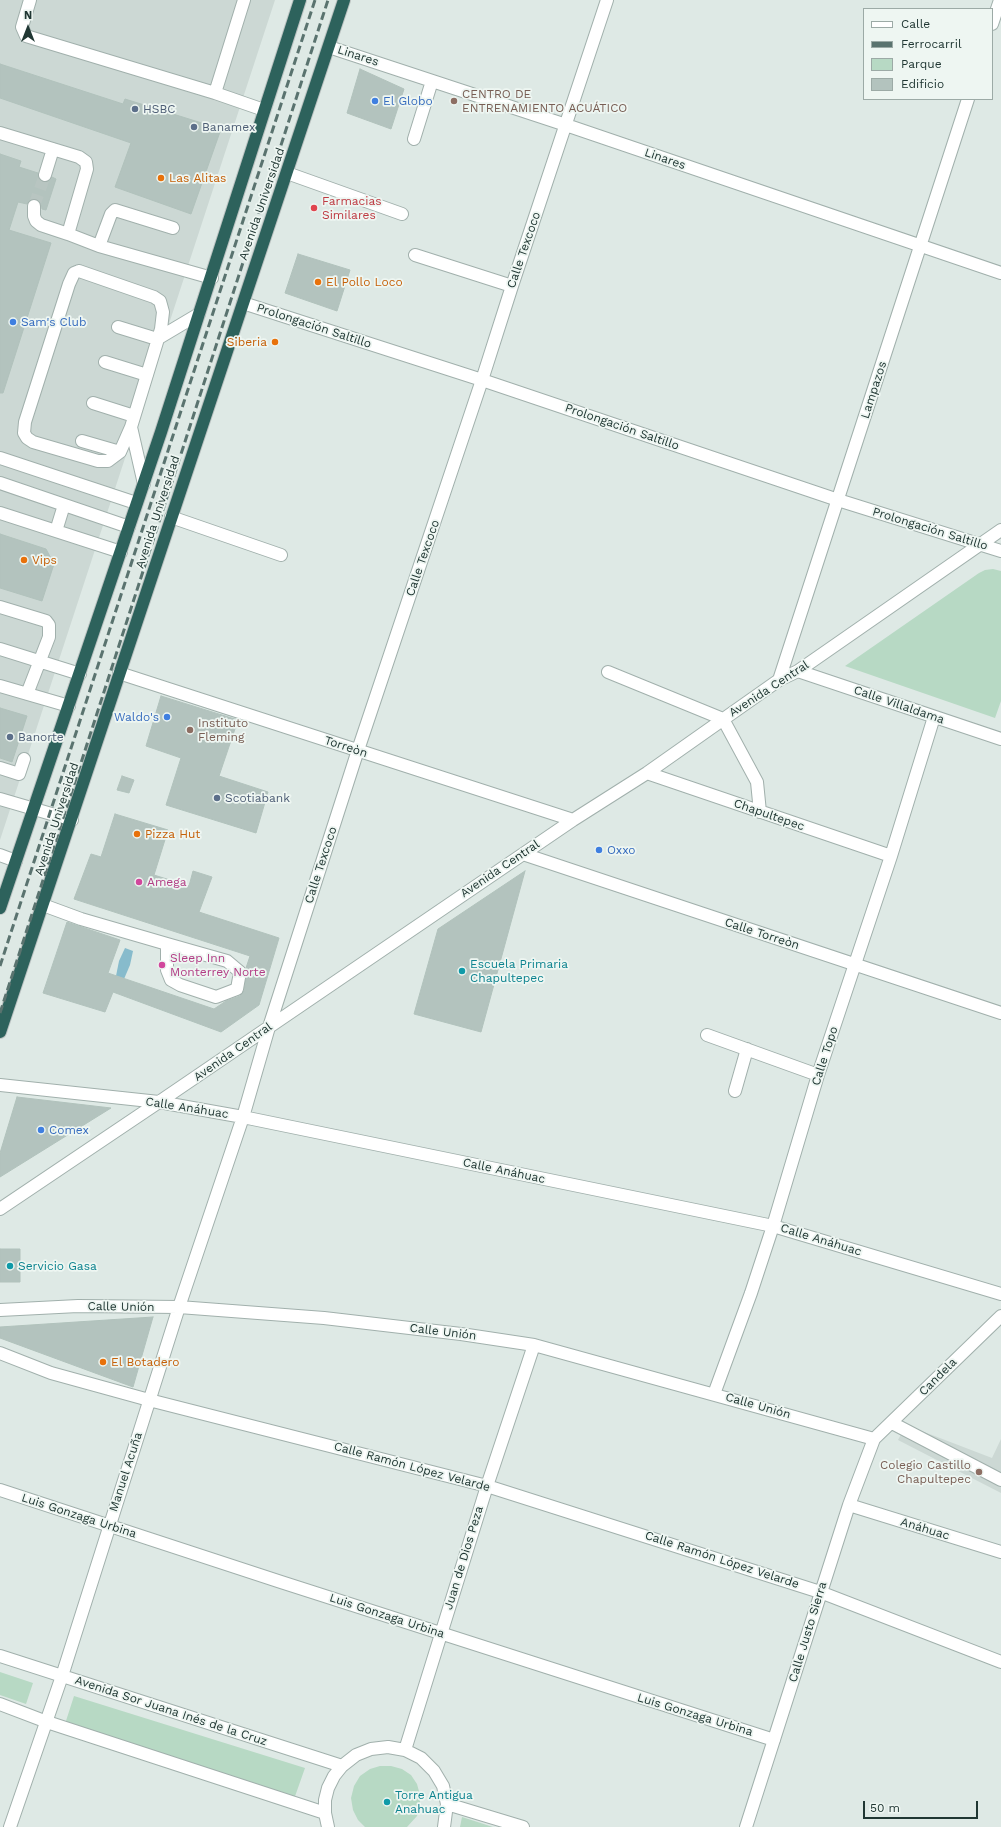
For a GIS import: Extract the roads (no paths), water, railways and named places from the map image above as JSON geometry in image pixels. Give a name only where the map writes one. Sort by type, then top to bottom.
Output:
[{"type":"highway","name":"Avenida Universidad","points":[[0,908],[144,484],[212,278],[300,0]]},
{"type":"highway","name":"Avenida Universidad","points":[[0,1032],[72,820],[119,673],[344,0]]},
{"type":"street","points":[[30,0],[22,22],[22,27],[26,36],[214,93],[264,110]]},
{"type":"street","points":[[214,93],[244,0]]},
{"type":"street","name":"Calle Texcoco","points":[[242,1117],[269,1027],[358,750],[608,0]]},
{"type":"street","points":[[993,21],[999,1]]},
{"type":"street","name":"Linares","points":[[329,47],[566,125],[1001,273]]},
{"type":"street","points":[[414,139],[432,81]]},
{"type":"street","name":"Lampazos","points":[[779,680],[968,100]]},
{"type":"street","points":[[0,133],[84,159],[87,166],[68,234]]},
{"type":"street","points":[[45,175],[53,149]]},
{"type":"street","points":[[287,173],[402,214]]},
{"type":"street","points":[[34,206],[34,216],[36,221],[41,225],[99,246],[212,278]]},
{"type":"street","points":[[99,246],[111,214],[115,210],[173,228]]},
{"type":"street","points":[[415,255],[512,286]]},
{"type":"street","points":[[79,271],[154,297],[160,301],[163,312],[157,339],[133,421],[120,452],[108,461],[98,461],[33,442],[24,433],[25,422],[74,273],[79,271]]},
{"type":"street","name":"Prolongación Saltillo","points":[[243,303],[482,380],[838,500],[1001,551]]},
{"type":"street","points":[[118,327],[157,339],[200,314]]},
{"type":"street","points":[[105,362],[147,375]]},
{"type":"street","points":[[92,403],[133,421]]},
{"type":"street","points":[[133,421],[144,484]]},
{"type":"street","points":[[82,441],[120,452]]},
{"type":"street","points":[[0,458],[136,504]]},
{"type":"street","points":[[0,484],[129,527]]},
{"type":"street","points":[[56,531],[64,505]]},
{"type":"street","points":[[0,513],[121,552]]},
{"type":"street","points":[[172,517],[281,555]]},
{"type":"street","name":"Avenida Central","points":[[0,1209],[573,820],[647,773],[779,680],[798,671],[1001,530]]},
{"type":"street","points":[[0,606],[46,621],[49,625],[49,637],[27,694]]},
{"type":"street","points":[[0,649],[80,674]]},
{"type":"street","name":"Calle Villaldama","points":[[798,671],[1001,739]]},
{"type":"street","points":[[608,672],[723,720],[757,782],[760,812]]},
{"type":"street","name":"Torreòn","points":[[119,673],[573,820]]},
{"type":"street","points":[[0,686],[69,706]]},
{"type":"street","name":"Calle Topo","points":[[714,1394],[751,1293],[773,1226],[818,1075],[891,856],[934,717]]},
{"type":"street","points":[[0,768],[19,774],[24,759]]},
{"type":"street","name":"Chapultepec","points":[[647,773],[891,856]]},
{"type":"street","points":[[0,799],[72,820]]},
{"type":"street","name":"Calle Torreòn","points":[[523,854],[1001,1013]]},
{"type":"street","points":[[0,855],[16,861]]},
{"type":"street","points":[[43,905],[81,919],[227,961],[240,972],[237,989],[216,997],[180,985],[170,980],[167,970],[167,944]]},
{"type":"street","points":[[707,1035],[818,1075]]},
{"type":"street","points":[[735,1091],[747,1049]]},
{"type":"street","name":"Calle Anáhuac","points":[[0,1085],[159,1102],[242,1117],[773,1226],[1001,1294]]},
{"type":"street","name":"Manuel Acuña","points":[[10,1827],[47,1722],[149,1400],[242,1117]]},
{"type":"street","name":"Calle Unión","points":[[0,1310],[78,1306],[179,1307],[324,1318],[461,1334],[534,1345],[874,1439]]},
{"type":"street","name":"Candela","points":[[874,1439],[1001,1316]]},
{"type":"street","name":"Juan de Dios Peza","points":[[405,1750],[440,1633],[534,1345]]},
{"type":"street","name":"Calle Ramón López Velarde","points":[[0,1353],[51,1373],[149,1400],[487,1486],[820,1592],[1001,1662]]},
{"type":"street","points":[[892,1423],[1001,1480]]},
{"type":"street","name":"Calle Justo Sierra","points":[[746,1827],[820,1592],[849,1505],[874,1439]]},
{"type":"street","name":"Luis Gonzaga Urbina","points":[[0,1490],[774,1740]]},
{"type":"street","name":"Anáhuac","points":[[849,1505],[1001,1552]]},
{"type":"street","name":"Avenida Sor Juana Inés de la Cruz","points":[[0,1656],[342,1766]]},
{"type":"street","points":[[0,1704],[47,1722],[325,1813]]},
{"type":"street","points":[[328,1827],[325,1813],[325,1800],[328,1788],[334,1776],[342,1766],[356,1755],[371,1749],[388,1747],[405,1750],[421,1758],[434,1771],[443,1786],[447,1804],[444,1827]]},
{"type":"street","points":[[447,1804],[523,1827]]},
{"type":"water","points":[[125,948],[133,951],[130,965],[124,979],[116,976],[119,961]]},
{"type":"tunnel","points":[[34,206],[45,175]]},
{"type":"railway","points":[[0,966],[315,0]]},
{"type":"railway","points":[[0,1013],[328,0]]},
{"type":"place","name":"El Globo","points":[[375,101]]},
{"type":"place","name":"CENTRO DE ENTRENAMIENTO ACUÁTICO","points":[[454,101]]},
{"type":"place","name":"HSBC","points":[[135,109]]},
{"type":"place","name":"Banamex","points":[[194,127]]},
{"type":"place","name":"Las Alitas","points":[[161,178]]},
{"type":"place","name":"Farmacias Similares","points":[[314,208]]},
{"type":"place","name":"El Pollo Loco","points":[[318,282]]},
{"type":"place","name":"Sam's Club","points":[[13,322]]},
{"type":"place","name":"Siberia","points":[[275,342]]},
{"type":"place","name":"Vips","points":[[24,560]]},
{"type":"place","name":"Waldo's","points":[[167,717]]},
{"type":"place","name":"Instituto Fleming","points":[[190,730]]},
{"type":"place","name":"Banorte","points":[[10,737]]},
{"type":"place","name":"Scotiabank","points":[[217,798]]},
{"type":"place","name":"Pizza Hut","points":[[137,834]]},
{"type":"place","name":"Oxxo","points":[[599,850]]},
{"type":"place","name":"Amega","points":[[139,882]]},
{"type":"place","name":"Sleep Inn Monterrey Norte","points":[[162,965]]},
{"type":"place","name":"Escuela Primaria Chapultepec","points":[[462,971]]},
{"type":"place","name":"Comex","points":[[41,1130]]},
{"type":"place","name":"Servicio Gasa","points":[[10,1266]]},
{"type":"place","name":"El Botadero","points":[[103,1362]]},
{"type":"place","name":"Colegio Castillo Chapultepec","points":[[979,1472]]},
{"type":"place","name":"Torre Antigua Anahuac","points":[[387,1802]]}]
